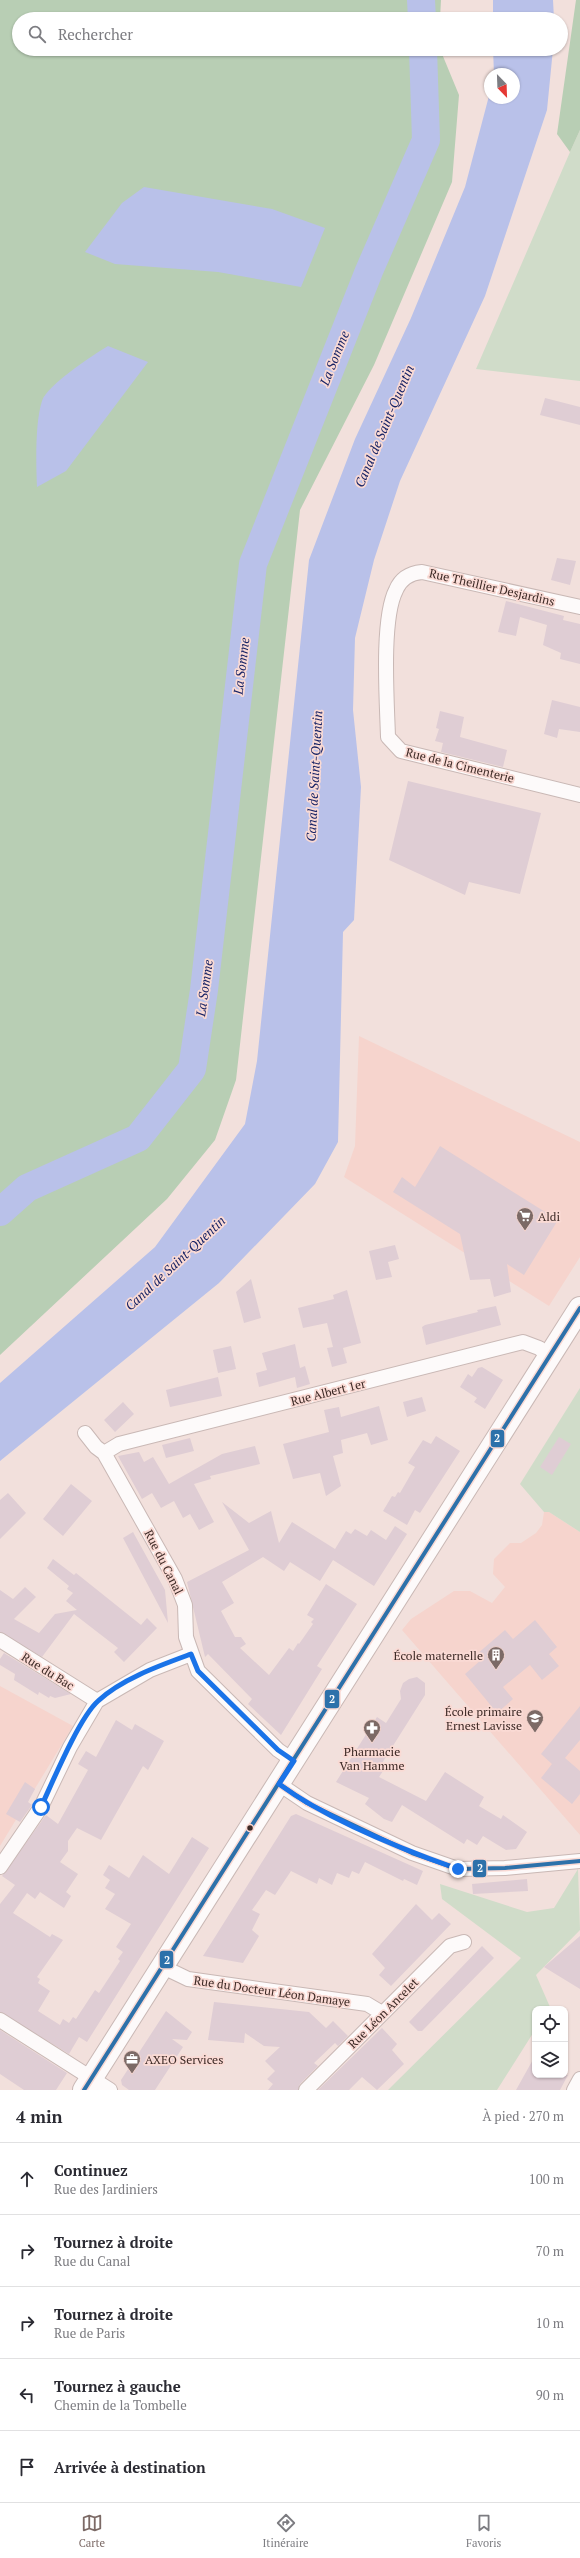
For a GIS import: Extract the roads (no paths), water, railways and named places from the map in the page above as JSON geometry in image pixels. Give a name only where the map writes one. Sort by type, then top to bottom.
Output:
[{"type":"main road","points":[[88,2084],[294,1761],[470,1479],[580,1308]]},
{"type":"street","name":"Rue Theillier Desjardins","points":[[405,578],[422,572],[580,607]]},
{"type":"street","name":"Rue de la Cimenterie","points":[[405,578],[396,590],[390,609],[387,648],[388,737],[394,745],[401,751],[415,756],[580,795]]},
{"type":"street","name":"Rue Albert 1er","points":[[104,1453],[119,1444],[523,1342],[539,1348],[550,1356]]},
{"type":"street","name":"Rue du Canal","points":[[85,1433],[96,1447],[104,1453],[175,1579],[185,1605],[186,1637],[198,1671],[278,1750],[294,1761]]},
{"type":"street","name":"Rue du Bac","points":[[0,1640],[97,1701]]},
{"type":"street","points":[[0,1867],[41,1807],[70,1747],[97,1701],[150,1670],[191,1654]]},
{"type":"street","points":[[279,1784],[307,1803],[412,1853],[458,1869],[505,1868],[580,1861]]},
{"type":"street","name":"Rue Léon Ancelet","points":[[306,2090],[450,1946],[464,1942]]},
{"type":"street","name":"Rue du Docteur Léon Damaye","points":[[163,1967],[188,1980],[367,2004],[382,2013]]},
{"type":"street","points":[[0,2020],[88,2084],[110,2090]]},
{"type":"street","points":[[574,2090],[580,2079]]},
{"type":"water","points":[[493,0],[553,0],[554,12],[493,12]]},
{"type":"water","name":"Canal de Saint-Quentin","points":[[493,56],[552,56],[547,110],[485,296],[400,481],[374,560],[355,638],[353,710],[361,787],[354,920],[343,932],[338,1142],[315,1184],[219,1283],[0,1461],[0,1383],[155,1247],[245,1124],[257,1061],[309,560],[355,439],[411,318],[465,187],[487,104],[520,104],[520,68],[494,68]]},
{"type":"water","points":[[144,187],[272,209],[325,228],[301,287],[218,272],[115,264],[85,252],[122,203]]},
{"type":"water","points":[[108,346],[148,362],[66,471],[37,487],[37,431],[42,401],[52,387],[61,379]]},
{"type":"waterway","name":"La Somme","points":[[421,0],[422,12]]},
{"type":"waterway","name":"La Somme","points":[[0,1212],[27,1188],[138,1138],[192,1069],[204,990],[253,564],[369,271],[426,140],[423,56]]},
{"type":"place","name":"Aldi","points":[[525,1231]]},
{"type":"place","name":"École maternelle","points":[[496,1670]]},
{"type":"place","name":"École primaire Ernest Lavisse","points":[[535,1733]]},
{"type":"place","name":"Pharmacie Van Hamme","points":[[372,1743]]},
{"type":"place","name":"AXEO Services","points":[[132,2074]]}]
